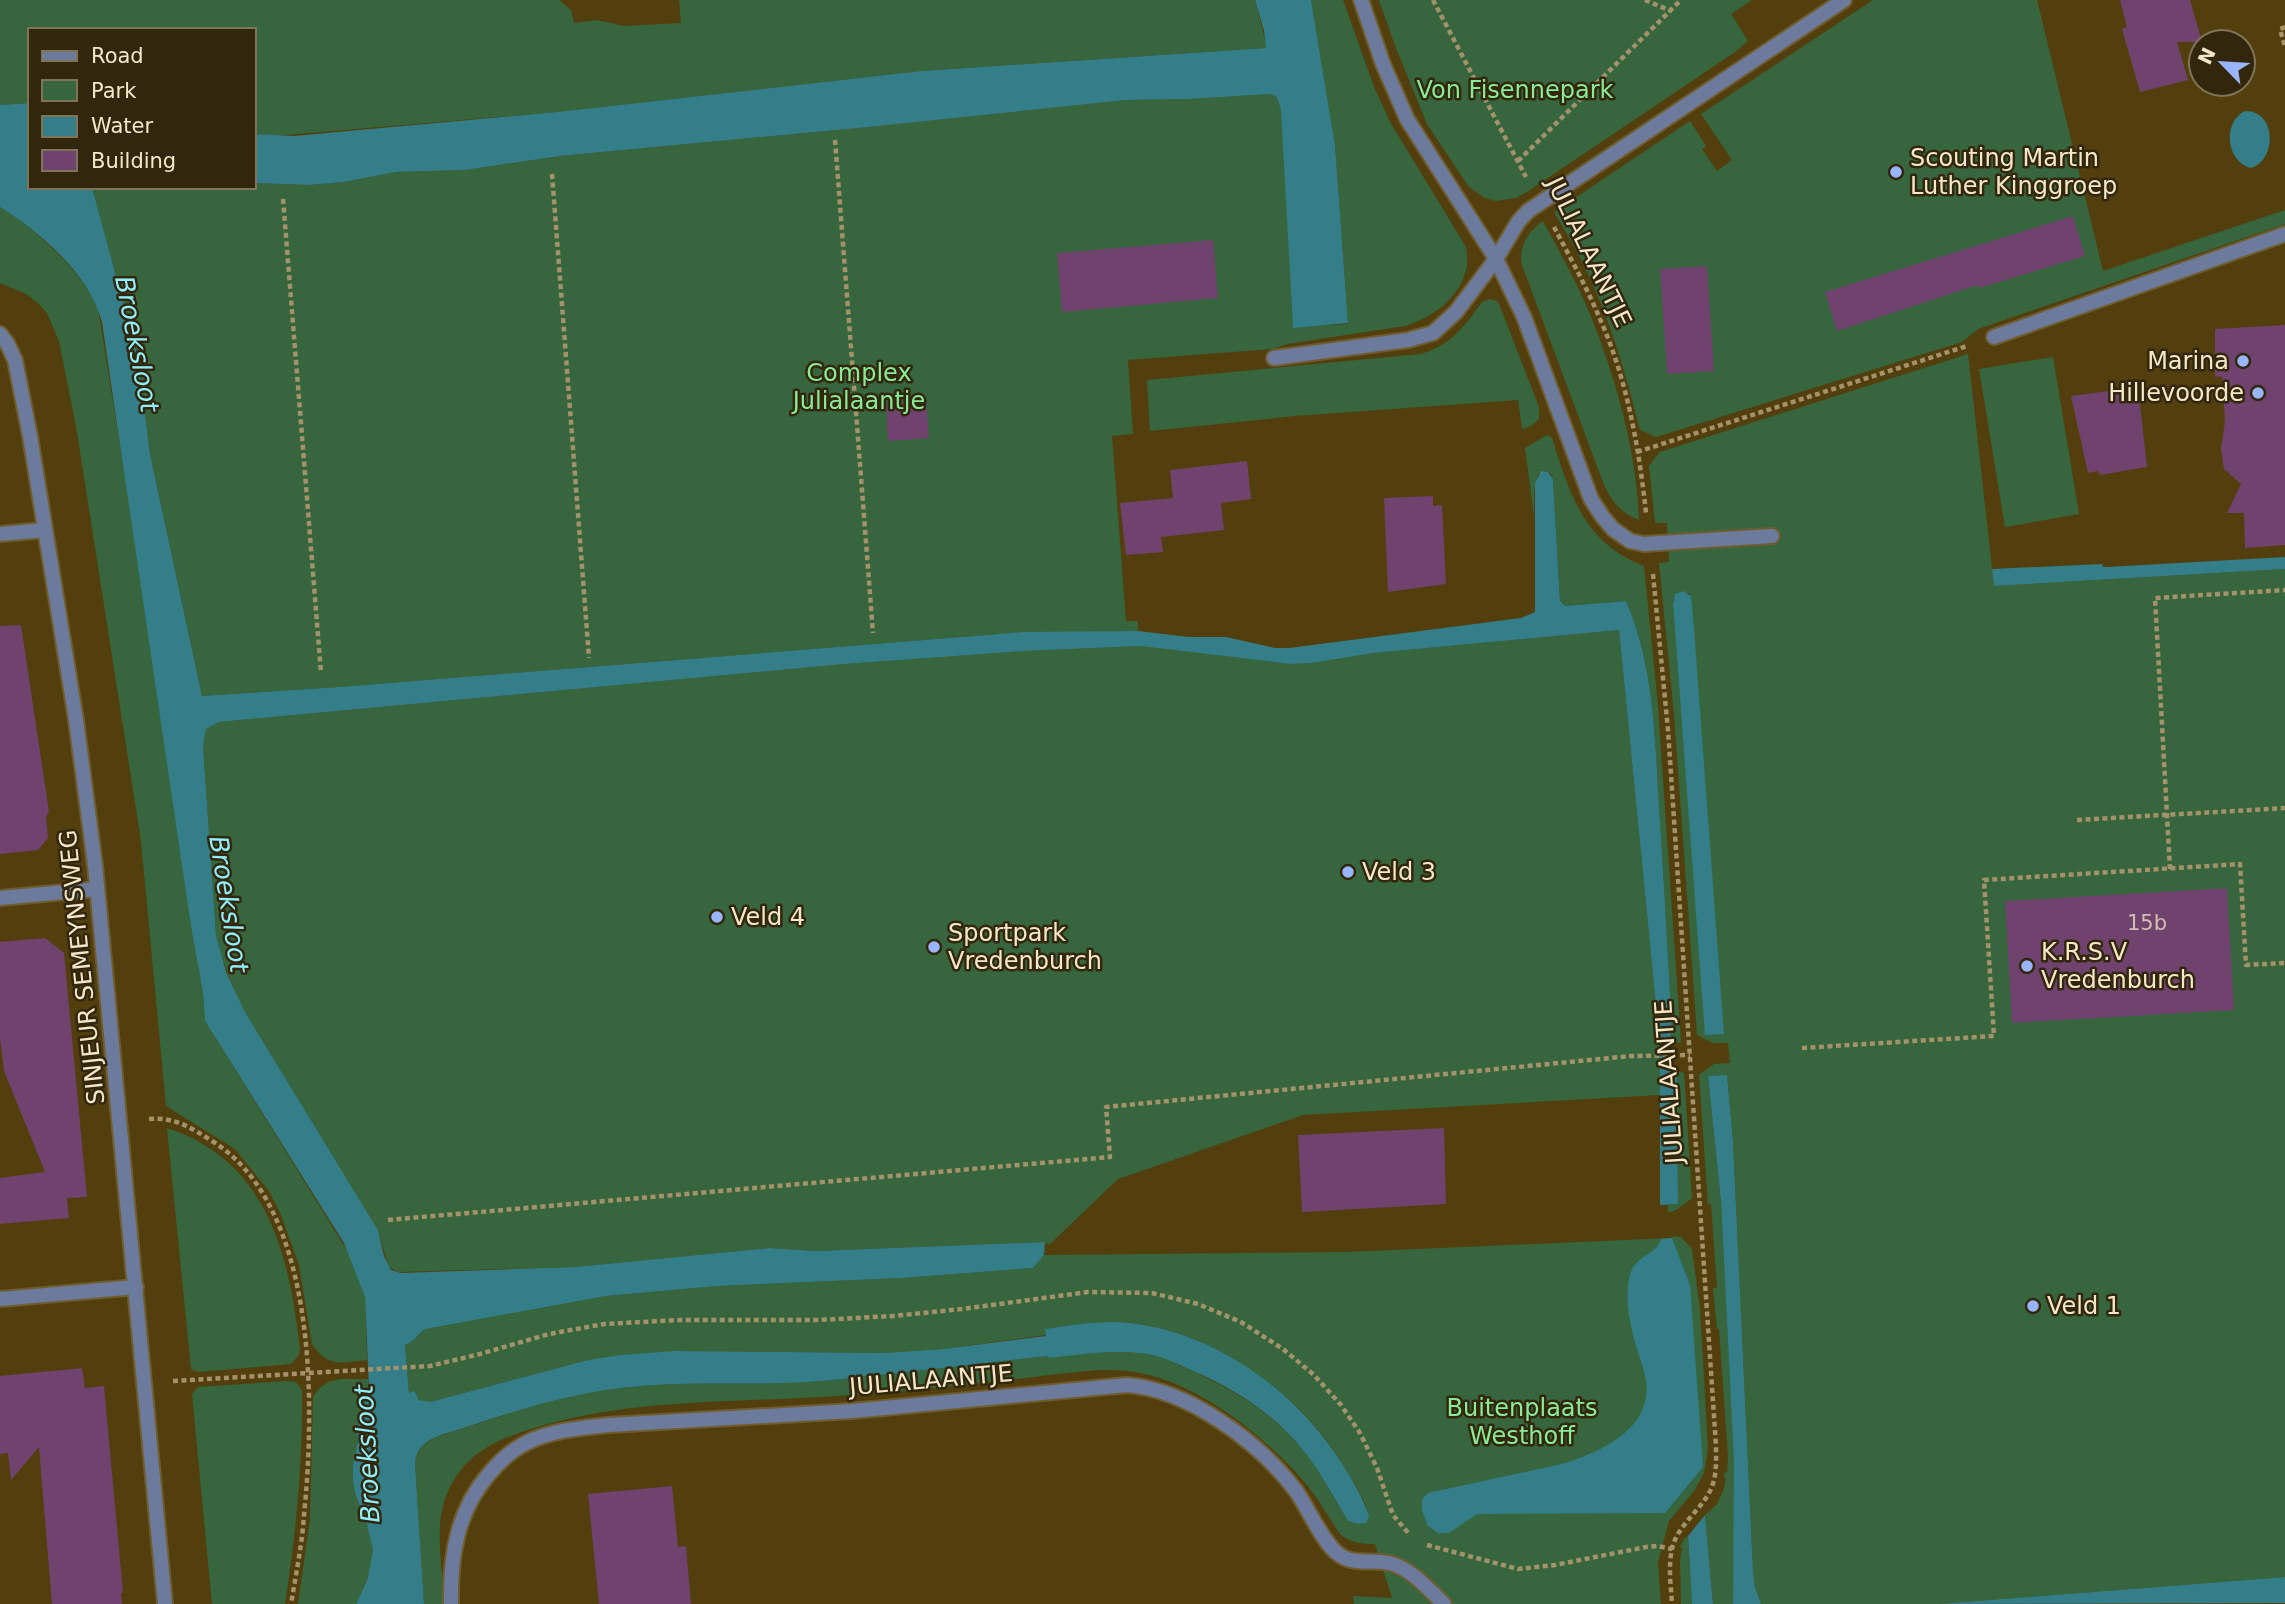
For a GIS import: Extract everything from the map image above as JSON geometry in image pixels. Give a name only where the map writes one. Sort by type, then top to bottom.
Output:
[{"type":"street","points":[[1360,0],[1383,64],[1407,119],[1496,259],[1524,317],[1595,507],[1606,522],[1625,538],[1637,543],[1772,537]]},
{"type":"street","points":[[1274,358],[1408,340],[1433,333],[1456,313],[1528,211],[1844,0]]},
{"type":"street","points":[[1994,337],[2285,234]]},
{"type":"street","name":"SINJEUR SEMEYNSWEG","points":[[0,334],[15,360],[80,747],[97,888],[165,1604]]},
{"type":"street","points":[[0,534],[45,530]]},
{"type":"street","points":[[0,898],[97,888]]},
{"type":"street","points":[[0,1299],[136,1287]]},
{"type":"street","name":"JULIALAANTJE","points":[[452,1604],[453,1552],[459,1525],[468,1503],[499,1463],[524,1444],[548,1434],[609,1425],[852,1411],[1128,1385],[1144,1386],[1178,1397],[1212,1417],[1254,1447],[1278,1470],[1303,1501],[1335,1552],[1346,1559],[1389,1563],[1403,1568],[1444,1604]]},
{"type":"path","name":"JULIALAANTJE","points":[[1433,0],[1601,319],[1619,372],[1637,452],[1650,544],[1668,730],[1716,1433],[1714,1480],[1709,1493],[1682,1528],[1672,1549],[1672,1604]]},
{"type":"path","points":[[1645,0],[1671,11]]},
{"type":"path","points":[[1518,161],[1681,0]]},
{"type":"path","points":[[2285,27],[2280,29],[2285,47]]},
{"type":"path","points":[[835,140],[873,633]]},
{"type":"path","points":[[552,174],[589,658]]},
{"type":"path","points":[[283,199],[321,673]]},
{"type":"path","points":[[1637,452],[1994,337]]},
{"type":"path","points":[[2170,869],[2155,598],[2285,590]]},
{"type":"path","points":[[2077,820],[2285,808]]},
{"type":"path","points":[[1802,1048],[1994,1037],[1984,880],[2240,864],[2246,965],[2285,962]]},
{"type":"path","points":[[388,1220],[1110,1157],[1106,1107],[1653,1056],[1690,1055]]},
{"type":"path","points":[[120,1121],[167,1117],[216,1143],[249,1174],[272,1209],[292,1260],[303,1319],[309,1373],[304,1517],[291,1604]]},
{"type":"path","points":[[145,1383],[419,1367]]},
{"type":"green space","points":[[0,0],[559,0],[571,10],[574,23],[597,20],[624,26],[681,23],[679,0],[1255,0],[1267,48],[921,71],[557,112],[273,136],[256,134],[256,28],[28,28],[28,103],[0,105]]},
{"type":"green space","name":"Complex Julialaantje","points":[[1311,0],[1343,0],[1374,87],[1390,122],[1466,247],[1467,262],[1462,280],[1443,306],[1425,318],[1405,326],[1287,344],[1273,349],[1128,360],[1133,434],[1112,436],[1126,621],[1138,621],[1138,631],[1000,634],[202,696],[150,454],[138,358],[93,189],[256,189],[256,183],[309,185],[344,182],[396,172],[465,170],[560,156],[1127,100],[1270,94],[1277,97],[1282,110],[1293,327],[1348,324],[1335,145]]},
{"type":"green space","name":"Von Fisennepark","points":[[1379,0],[1752,0],[1731,14],[1748,41],[1735,52],[1527,192],[1516,198],[1496,201],[1485,198],[1469,187],[1427,124]]},
{"type":"green space","points":[[1873,0],[2037,0],[2103,271],[2285,210],[2285,224],[1978,329],[1962,342],[1656,437],[1640,430],[1603,309],[1554,212],[1690,121],[1706,146],[1702,149],[1717,171],[1732,160],[1701,114]]},
{"type":"green space","points":[[0,207],[56,252],[81,280],[98,309],[130,507],[205,1021],[351,1257],[365,1297],[367,1360],[336,1362],[318,1352],[312,1344],[299,1265],[281,1215],[269,1191],[235,1149],[166,1106],[141,841],[76,426],[59,341],[47,313],[26,294],[0,283]]},
{"type":"green space","points":[[1543,221],[1591,317],[1609,365],[1630,443],[1639,520],[1618,506],[1604,485],[1522,265],[1521,252],[1525,240]]},
{"type":"green space","points":[[1489,299],[1499,304],[1539,407],[1539,419],[1531,426],[1522,429],[1518,400],[1295,416],[1150,431],[1147,380],[1421,354],[1449,340],[1482,302]]},
{"type":"green space","points":[[1968,354],[1994,586],[2285,569],[2285,1577],[1939,1604],[1761,1604],[1753,1571],[1733,1141],[1727,1075],[1708,1076],[1721,1202],[1735,1476],[1733,1604],[1713,1604],[1705,1515],[1717,1504],[1723,1491],[1728,1457],[1719,1329],[1713,1288],[1717,1288],[1711,1204],[1708,1204],[1699,1075],[1714,1064],[1730,1063],[1728,1043],[1713,1043],[1697,1035],[1674,714],[1659,563],[1669,562],[1667,523],[1655,523],[1649,466],[1660,452]],"holes":[[[1684,591],[1690,594],[1706,1035],[1673,604],[1674,597]]]},
{"type":"green space","points":[[2053,357],[2079,514],[2005,527],[1979,369]]},
{"type":"green space","points":[[1547,435],[1552,438],[1573,497],[1593,530],[1624,556],[1644,566],[1658,706],[1681,1042],[1668,1045],[1672,1031],[1656,754],[1648,676],[1626,601],[1565,606],[1560,601],[1553,479],[1551,474],[1545,471],[1538,474],[1534,491],[1534,516],[1525,448]]},
{"type":"green space","name":"Sportpark Vredenburch","points":[[1619,630],[1660,1046],[1660,1095],[1303,1115],[1118,1179],[1049,1245],[1045,1242],[817,1251],[769,1248],[575,1267],[398,1272],[389,1267],[378,1230],[245,1012],[228,974],[216,935],[203,746],[206,729],[219,722],[845,664],[1025,651],[1140,646],[1290,664],[1374,653]]},
{"type":"green space","points":[[1677,1071],[1684,1073],[1692,1198],[1668,1213],[1668,1205],[1678,1204]]},
{"type":"green space","points":[[167,1128],[201,1143],[229,1163],[251,1188],[267,1216],[280,1246],[295,1314],[300,1349],[299,1355],[291,1364],[198,1372],[191,1369]]},
{"type":"green space","name":"Buitenplaats Westhoff","points":[[1681,1237],[1692,1249],[1700,1309],[1708,1449],[1704,1473],[1694,1491],[1669,1521],[1658,1562],[1661,1604],[1354,1604],[1353,1596],[1392,1598],[1375,1544],[1356,1542],[1340,1534],[1307,1485],[1274,1450],[1234,1418],[1190,1391],[1139,1373],[1097,1370],[868,1394],[643,1407],[568,1419],[523,1432],[484,1449],[456,1476],[447,1493],[440,1527],[445,1604],[424,1604],[415,1463],[421,1448],[442,1435],[532,1407],[620,1388],[822,1381],[1106,1352],[1158,1356],[1237,1394],[1269,1416],[1309,1458],[1348,1521],[1366,1523],[1367,1515],[1364,1501],[1340,1460],[1322,1434],[1300,1410],[1250,1369],[1222,1352],[1162,1329],[1131,1323],[1088,1323],[1045,1329],[1046,1335],[944,1349],[883,1353],[674,1351],[588,1360],[424,1402],[409,1393],[405,1345],[426,1329],[606,1296],[718,1286],[902,1278],[1033,1268],[1044,1255],[1347,1252]]},
{"type":"green space","points":[[368,1379],[368,1395],[357,1430],[358,1441],[353,1464],[355,1493],[373,1549],[368,1578],[356,1604],[298,1604],[310,1519],[313,1397],[330,1381]]},
{"type":"green space","points":[[296,1382],[302,1390],[302,1417],[298,1497],[285,1604],[212,1604],[192,1394],[198,1387]]},
{"type":"green space","points":[[1688,1536],[1692,1604],[1681,1604],[1680,1547]]},
{"type":"water","points":[[1255,0],[1311,0],[1335,145],[1348,323],[1293,328],[1281,110],[1277,97],[1270,94],[1127,100],[560,156],[465,170],[396,172],[344,182],[309,185],[256,183],[256,134],[294,136],[557,112],[921,71],[1266,48]]},
{"type":"water","name":"Broeksloot","points":[[28,103],[28,189],[93,189],[138,358],[150,454],[202,696],[1024,632],[1138,631],[1189,637],[1226,637],[1275,648],[1289,648],[1521,618],[1535,612],[1535,483],[1541,471],[1548,472],[1553,479],[1560,601],[1565,606],[1626,601],[1648,676],[1656,754],[1672,1031],[1668,1045],[1673,1070],[1677,1071],[1678,1204],[1660,1205],[1660,1046],[1619,630],[1374,653],[1290,664],[1140,646],[1025,651],[845,664],[219,722],[206,729],[203,746],[216,935],[226,972],[245,1012],[378,1230],[384,1256],[391,1270],[401,1273],[575,1267],[769,1248],[817,1251],[1045,1242],[1044,1255],[1033,1268],[902,1278],[718,1286],[606,1296],[426,1329],[405,1345],[409,1393],[414,1391],[419,1400],[430,1402],[588,1360],[621,1355],[674,1351],[883,1353],[944,1349],[1046,1336],[1045,1329],[1077,1325],[1130,1323],[1194,1339],[1252,1370],[1279,1391],[1303,1413],[1324,1438],[1354,1484],[1369,1517],[1366,1523],[1348,1521],[1320,1473],[1298,1444],[1258,1407],[1211,1380],[1154,1355],[1116,1352],[1048,1356],[822,1381],[642,1386],[598,1391],[553,1401],[427,1442],[417,1454],[415,1463],[424,1604],[356,1604],[368,1578],[373,1550],[353,1479],[357,1430],[369,1389],[365,1297],[344,1243],[205,1021],[203,993],[102,322],[96,304],[75,271],[47,242],[0,207],[0,105]]},
{"type":"water","points":[[2245,111],[2256,113],[2263,119],[2270,137],[2265,156],[2259,164],[2251,168],[2236,158],[2230,141],[2233,124]]},
{"type":"water","points":[[2285,557],[2285,569],[1994,586],[1992,569],[2102,564],[2107,567]]},
{"type":"water","points":[[1684,591],[1691,596],[1694,629],[1724,1034],[1705,1035],[1673,604],[1675,594]]},
{"type":"water","points":[[1727,1075],[1733,1141],[1753,1571],[1761,1604],[1733,1604],[1734,1463],[1721,1202],[1708,1076]]},
{"type":"water","points":[[1672,1238],[1690,1285],[1703,1467],[1665,1513],[1477,1514],[1449,1533],[1438,1533],[1428,1526],[1422,1511],[1422,1499],[1428,1493],[1562,1464],[1608,1445],[1633,1425],[1646,1397],[1646,1380],[1630,1323],[1629,1279],[1635,1265],[1659,1245],[1661,1239]]},
{"type":"water","points":[[1705,1515],[1713,1604],[1692,1604],[1688,1536]]},
{"type":"water","points":[[2285,1577],[2285,1603],[1939,1604]]},
{"type":"building","points":[[2120,0],[2190,0],[2198,28],[2187,28],[2187,42],[2177,42],[2187,80],[2140,92],[2122,29],[2127,27]]},
{"type":"building","points":[[2073,216],[2085,256],[1979,288],[1978,285],[1837,331],[1825,292]]},
{"type":"building","points":[[1213,240],[1218,298],[1062,312],[1057,253]]},
{"type":"building","points":[[1707,266],[1714,371],[1667,374],[1660,269]]},
{"type":"building","points":[[2285,325],[2285,545],[2245,548],[2244,513],[2227,513],[2241,484],[2224,469],[2221,449],[2225,421],[2222,376],[2215,377],[2215,329]]},
{"type":"building","points":[[2138,387],[2147,467],[2100,475],[2098,471],[2088,473],[2071,396]]},
{"type":"building","points":[[926,400],[929,438],[888,441],[886,403]]},
{"type":"building","points":[[1247,461],[1251,499],[1221,503],[1224,530],[1161,537],[1163,552],[1126,555],[1120,503],[1173,498],[1170,470]]},
{"type":"building","points":[[1433,496],[1433,506],[1442,505],[1446,584],[1388,592],[1384,498]]},
{"type":"building","points":[[21,625],[49,812],[46,816],[48,838],[38,850],[0,854],[0,626]]},
{"type":"building","points":[[2227,888],[2234,1010],[2012,1023],[2005,901]]},
{"type":"building","points":[[45,938],[64,953],[87,1197],[67,1198],[69,1218],[0,1224],[0,1178],[45,1172],[4,1071],[0,1038],[0,942]]},
{"type":"building","points":[[1444,1128],[1446,1204],[1302,1212],[1298,1135]]},
{"type":"building","points":[[82,1368],[85,1388],[104,1386],[122,1604],[52,1604],[39,1447],[11,1480],[8,1453],[0,1454],[0,1376]]},
{"type":"building","points":[[672,1486],[678,1547],[686,1546],[691,1604],[599,1604],[588,1494]]},
{"type":"place","name":"Scouting Martin Luther Kinggroep","points":[[1896,172]]},
{"type":"place","name":"Marina","points":[[2243,361]]},
{"type":"place","name":"Hillevoorde","points":[[2258,393]]},
{"type":"place","name":"Veld 3","points":[[1348,872]]},
{"type":"place","name":"Veld 4","points":[[717,917]]},
{"type":"place","name":"Sportpark Vredenburch","points":[[934,947]]},
{"type":"place","name":"K.R.S.V Vredenburch","points":[[2027,966]]},
{"type":"place","name":"Veld 1","points":[[2033,1306]]}]
